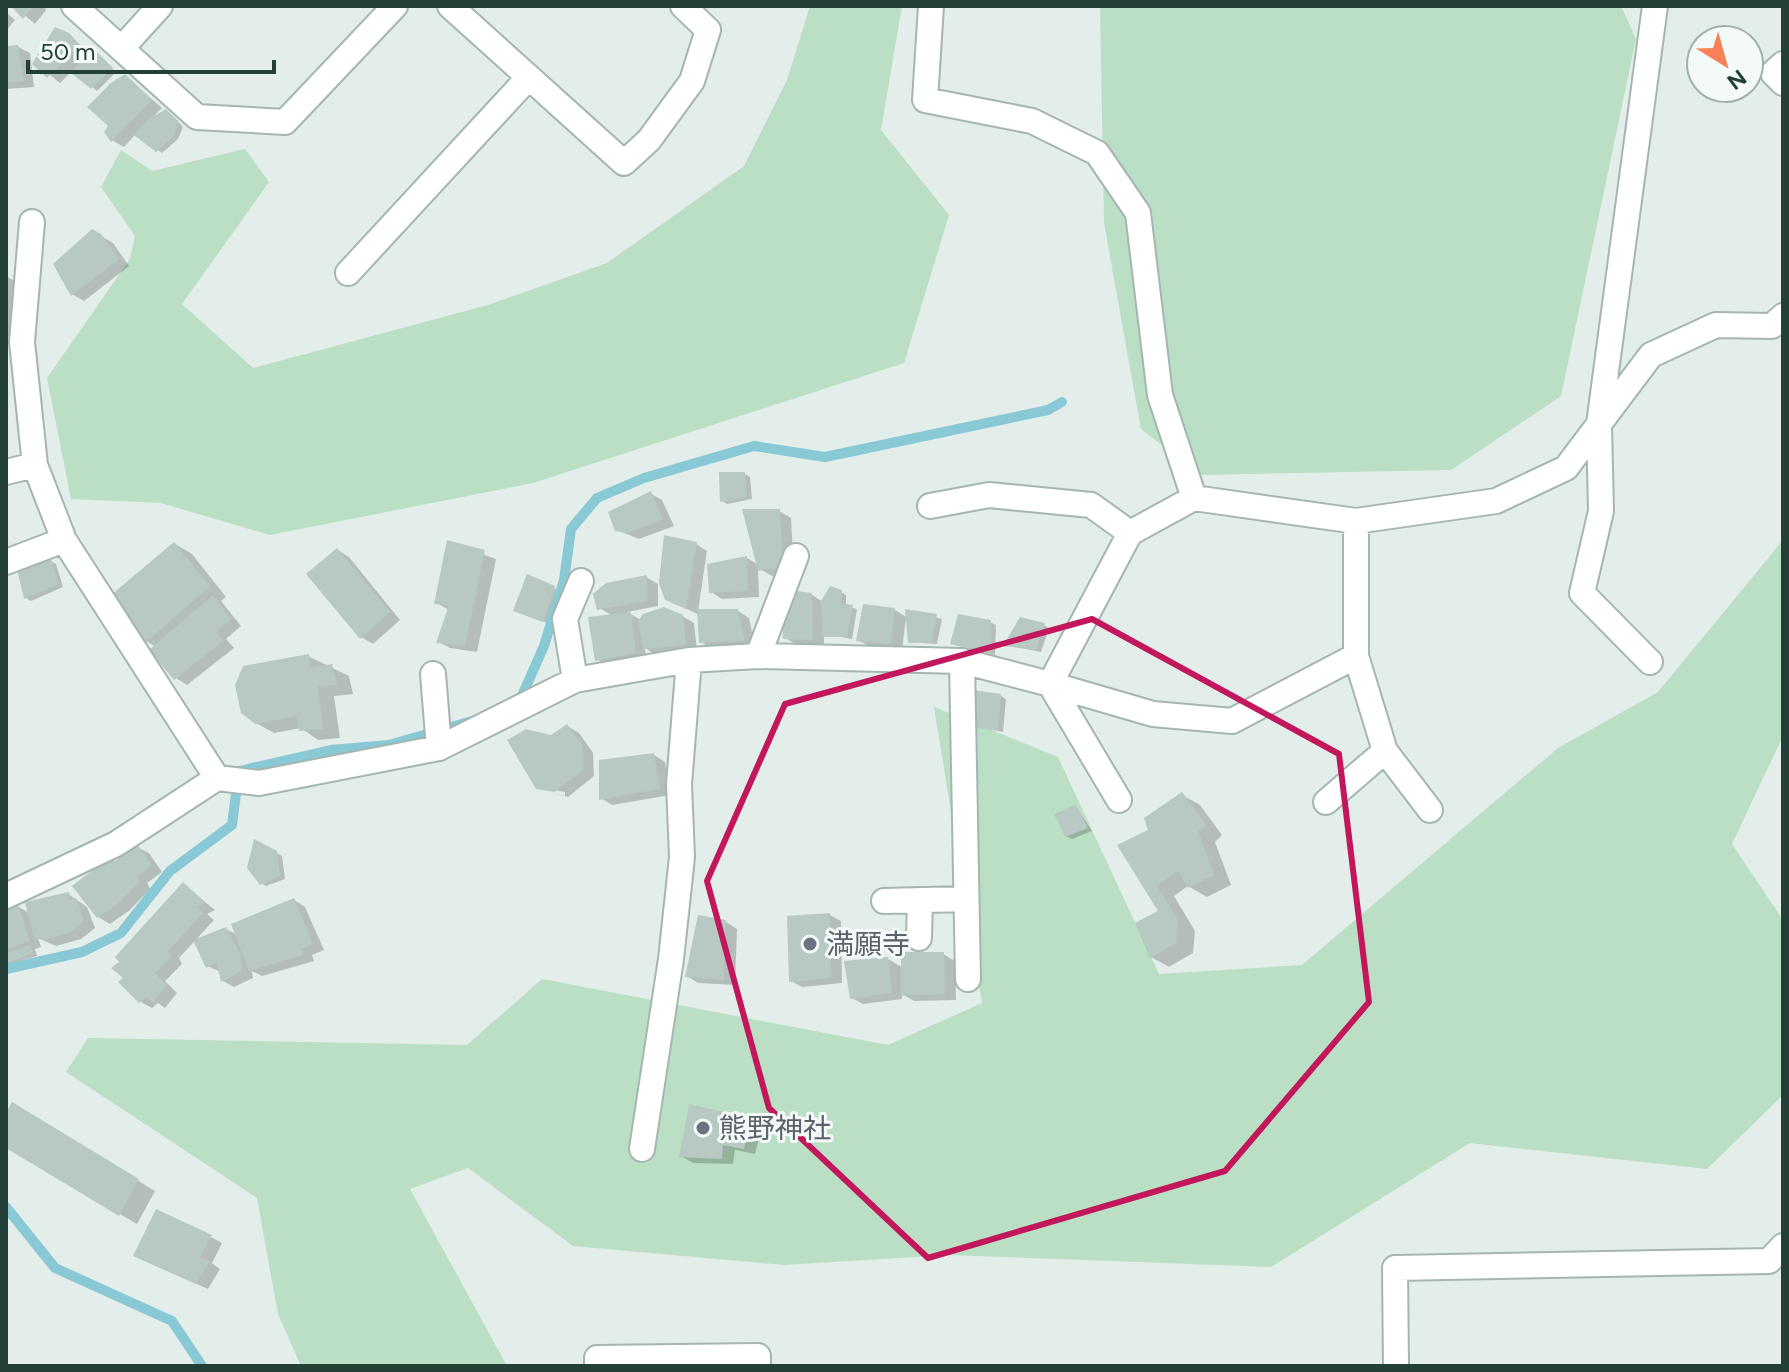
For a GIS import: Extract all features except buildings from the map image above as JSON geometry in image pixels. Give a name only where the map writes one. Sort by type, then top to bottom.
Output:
[{"type":"street","points":[[74,6],[197,117],[285,122],[395,6]]},
{"type":"street","points":[[122,48],[160,6]]},
{"type":"street","points":[[450,6],[624,163],[649,140],[692,81],[708,30],[683,6]]},
{"type":"street","points":[[931,6],[925,100],[1032,121],[1097,153],[1138,213],[1160,395],[1194,498]]},
{"type":"street","points":[[1650,662],[1582,593],[1601,511],[1599,424],[1655,6]]},
{"type":"street","points":[[1783,64],[1773,73],[1783,83]]},
{"type":"street","points":[[348,273],[529,77]]},
{"type":"street","points":[[32,222],[14,342],[35,465],[64,540],[217,778]]},
{"type":"street","points":[[1050,684],[1130,533],[1194,498],[1356,521],[1496,501],[1566,468],[1651,355],[1716,325],[1772,326],[1783,316]]},
{"type":"street","points":[[6,472],[35,465]]},
{"type":"street","points":[[930,506],[989,495],[1091,505],[1130,533]]},
{"type":"street","points":[[1356,521],[1356,656],[1385,751],[1430,810]]},
{"type":"street","points":[[6,562],[64,540]]},
{"type":"street","points":[[758,656],[796,556]]},
{"type":"street","points":[[575,680],[565,619],[581,581]]},
{"type":"street","points":[[6,896],[116,844],[217,778],[259,783],[439,748],[575,680],[689,660],[758,656],[962,661],[1153,714],[1232,721],[1356,656]]},
{"type":"street","points":[[642,1149],[671,959],[682,857],[679,784],[689,660]]},
{"type":"street","points":[[962,661],[968,979]]},
{"type":"street","points":[[433,674],[439,748]]},
{"type":"street","points":[[1050,684],[1119,800]]},
{"type":"street","points":[[1326,802],[1385,751]]},
{"type":"street","points":[[884,901],[966,899]]},
{"type":"street","points":[[919,938],[920,900]]},
{"type":"street","points":[[1396,1366],[1395,1268],[1769,1261],[1783,1246]]},
{"type":"street","points":[[597,1366],[597,1358],[758,1356],[758,1366]]},
{"type":"highlighted area","points":[[1092,619],[1339,754],[1369,1002],[1225,1171],[928,1258],[769,1108],[707,881],[785,704]]},
{"type":"green space","points":[[810,6],[902,6],[881,130],[949,215],[904,363],[533,483],[270,535],[161,503],[71,499],[47,378],[130,259],[135,236],[101,187],[121,150],[152,171],[245,149],[269,182],[182,304],[253,368],[488,305],[607,263],[744,166],[787,80]]},
{"type":"green space","points":[[1100,6],[1621,6],[1636,39],[1561,396],[1451,470],[1201,475],[1141,429],[1104,223]]},
{"type":"green space","points":[[1783,540],[1783,736],[1732,844],[1783,920],[1783,1095],[1707,1169],[1470,1143],[1271,1267],[949,1255],[783,1265],[573,1246],[468,1168],[410,1189],[507,1366],[301,1366],[278,1314],[257,1198],[66,1072],[88,1038],[467,1045],[542,979],[888,1045],[982,1003],[934,707],[1058,757],[1159,974],[1302,965],[1558,748],[1658,692]]},
{"type":"waterway","points":[[515,702],[521,698],[544,646],[564,580],[571,529],[597,498],[644,478],[754,446],[825,457],[1048,410],[1062,402]]},
{"type":"waterway","points":[[6,969],[82,952],[121,933],[170,871],[232,825],[239,771],[331,750],[389,745],[472,721]]},
{"type":"waterway","points":[[6,1207],[55,1268],[172,1321],[202,1366]]},
{"type":"place","name":"満願寺","points":[[810,944]]},
{"type":"place","name":"熊野神社","points":[[703,1128]]}]
